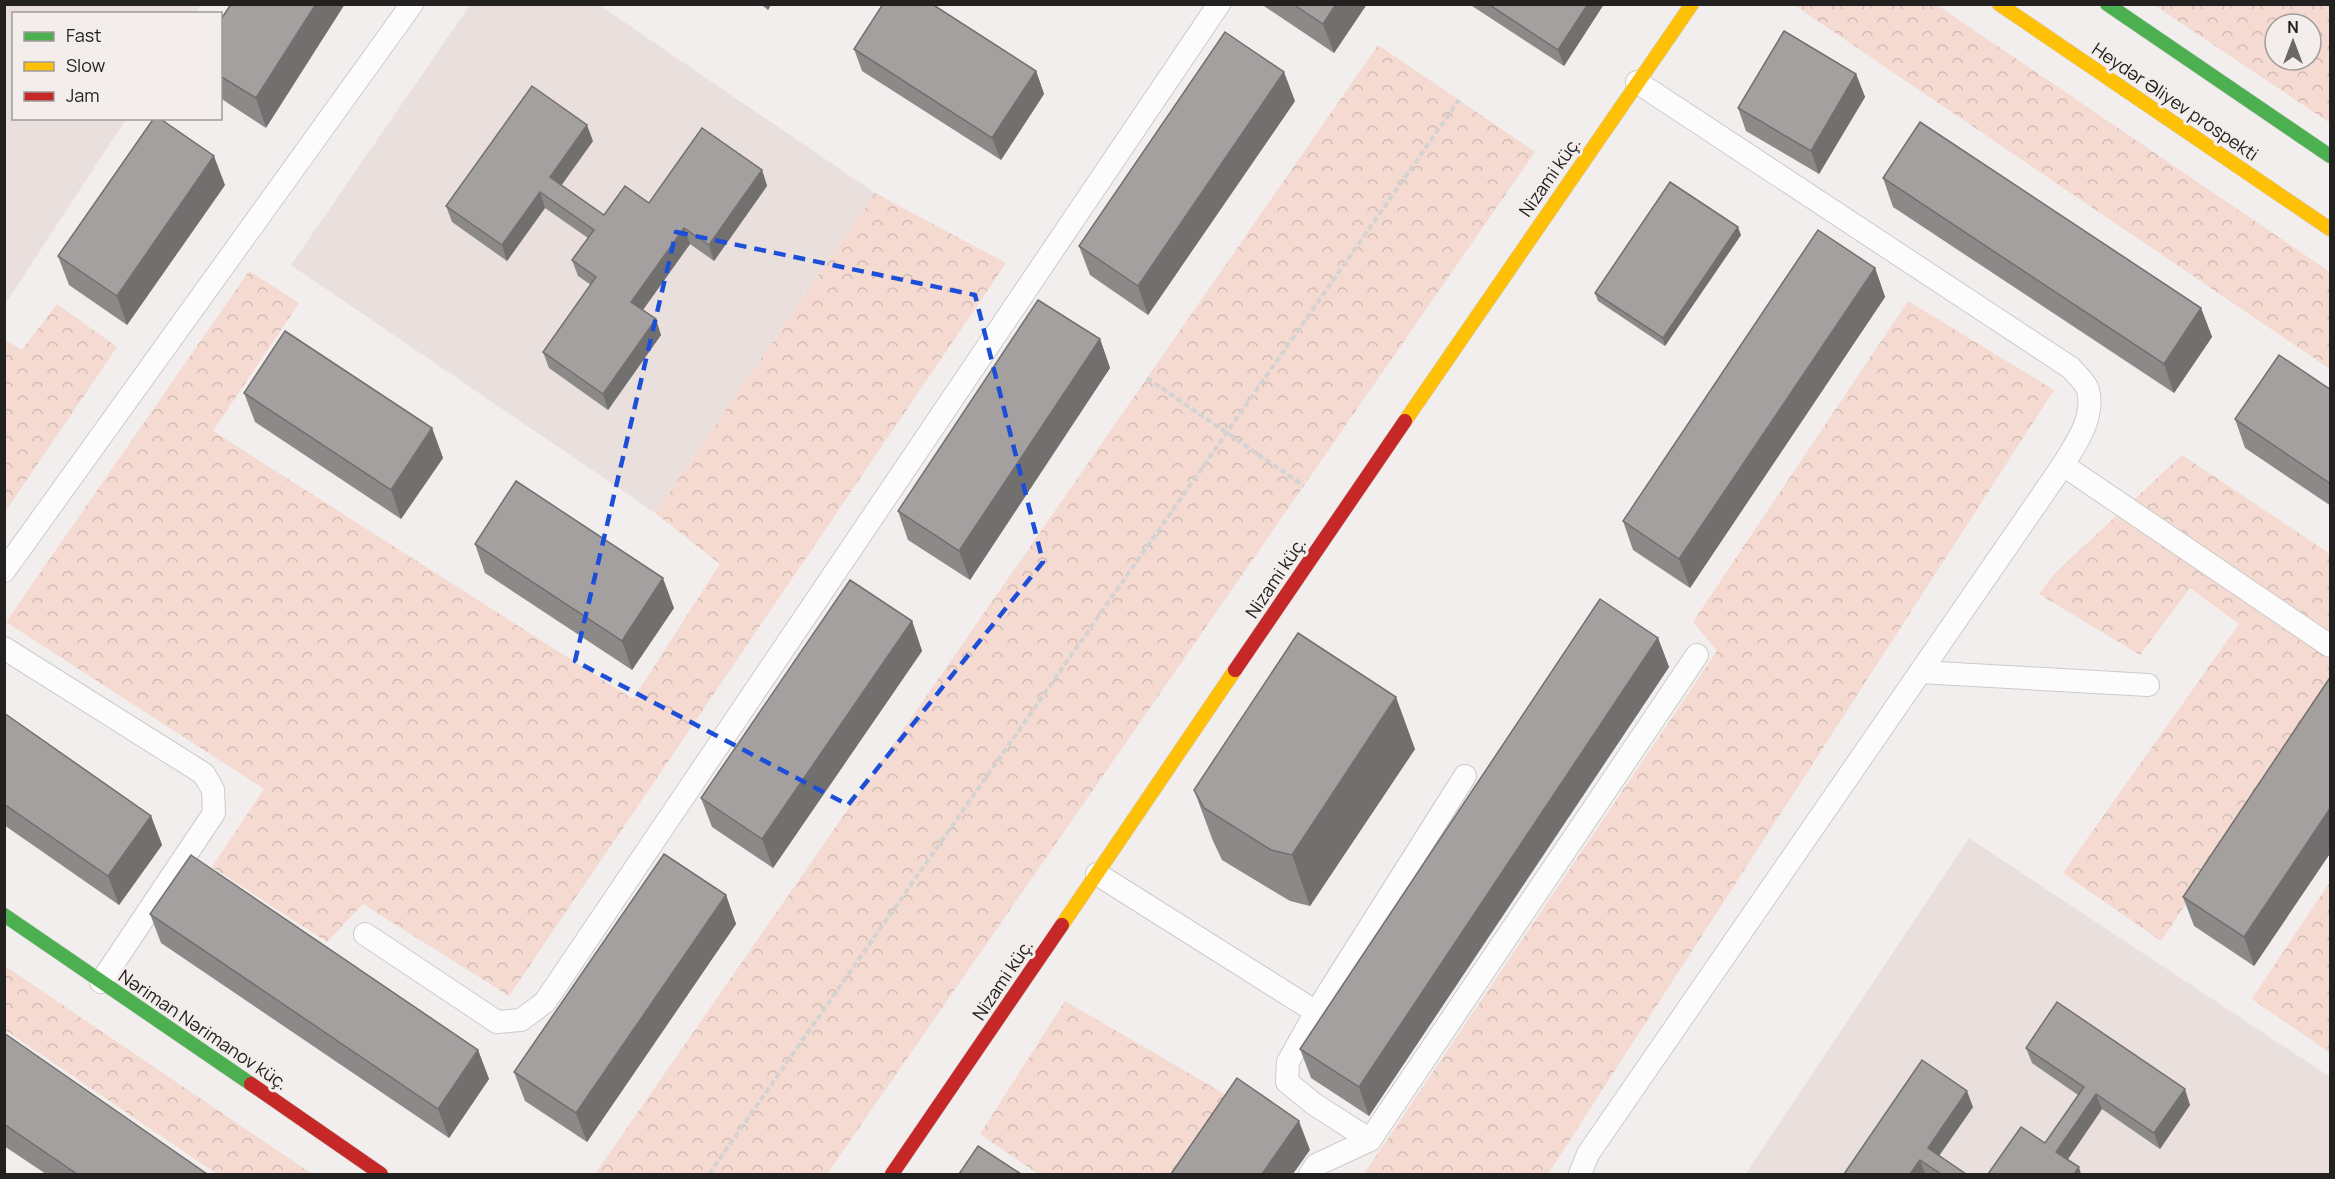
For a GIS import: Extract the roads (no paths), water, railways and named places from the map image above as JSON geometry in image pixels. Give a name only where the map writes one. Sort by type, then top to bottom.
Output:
[{"type":"street","name":"Nizami küç.","points":[[892,1174],[1692,4]]},
{"type":"street","name":"Heydər Əliyev prospekti","points":[[2000,4],[2331,229]]},
{"type":"street","points":[[2107,4],[2331,156]]},
{"type":"street","name":"Nəriman Nərimanov küç.","points":[[4,915],[381,1174]]},
{"type":"lane","points":[[4,571],[412,4]]},
{"type":"lane","points":[[365,934],[497,1022],[521,1020],[545,1002],[1219,4]]},
{"type":"lane","points":[[1580,1174],[1588,1154],[2063,465],[2084,431],[2090,407],[2088,388],[2071,368],[1637,82]]},
{"type":"lane","points":[[2063,465],[2331,646]]},
{"type":"lane","points":[[4,648],[204,774],[213,790],[214,813],[101,982]]},
{"type":"lane","points":[[1310,1174],[1316,1166],[1370,1140],[1697,655]]},
{"type":"lane","points":[[1920,672],[2148,685]]},
{"type":"lane","points":[[1370,1140],[1314,1104],[1287,1082],[1288,1062],[1316,1012],[1465,776]]},
{"type":"lane","points":[[1097,874],[1316,1012]]}]
